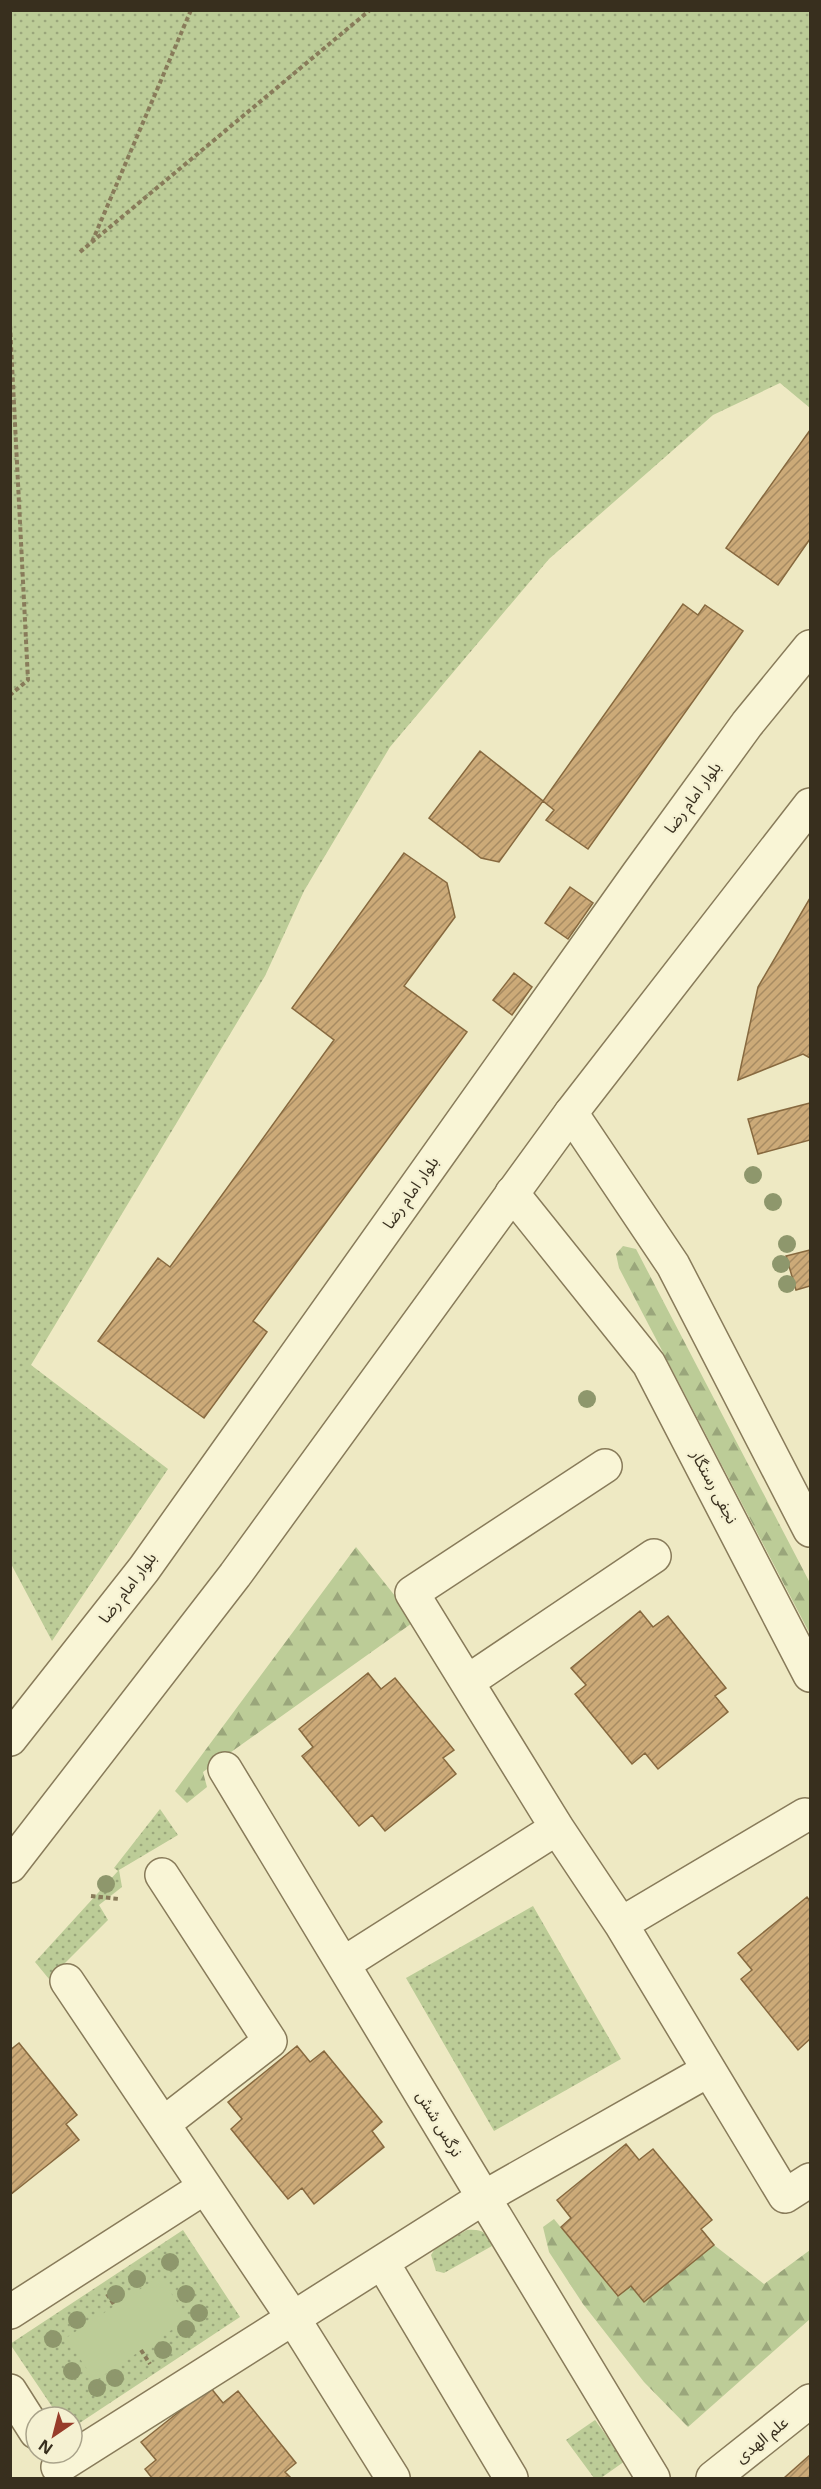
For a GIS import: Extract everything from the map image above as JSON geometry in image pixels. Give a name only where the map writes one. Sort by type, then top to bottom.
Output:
[{"type":"street","name":"بلوار امام رضا","points":[[10,1739],[144,1569],[679,818],[747,724],[810,647]]},
{"type":"street","points":[[10,1866],[235,1575],[571,1113],[810,805]]},
{"type":"street","points":[[571,1113],[673,1265],[810,1530]]},
{"type":"street","name":"نجفی رستگار","points":[[512,1193],[649,1364],[810,1675]]},
{"type":"street","points":[[605,1466],[412,1593],[557,1828],[621,1924],[708,2072],[785,2196],[810,2180]]},
{"type":"street","points":[[467,1682],[654,1556]]},
{"type":"street","name":"نرگس شش","points":[[225,1769],[654,2478]]},
{"type":"street","points":[[621,1924],[805,1815]]},
{"type":"street","points":[[343,1964],[557,1828]]},
{"type":"street","points":[[162,1875],[270,2041],[163,2124]]},
{"type":"street","points":[[67,1981],[293,2318],[393,2478]]},
{"type":"street","points":[[57,2466],[483,2198],[708,2072]]},
{"type":"street","points":[[10,2312],[205,2187]]},
{"type":"street","points":[[382,2262],[511,2478]]},
{"type":"street","points":[[10,2391],[24,2413]]},
{"type":"street","name":"علم الهدی","points":[[713,2478],[810,2401]]},
{"type":"path","points":[[91,243],[191,10]]},
{"type":"path","points":[[81,252],[370,10]]},
{"type":"path","points":[[10,326],[28,680],[10,695]]},
{"type":"path","points":[[91,1896],[119,1899]]},
{"type":"green space","points":[[10,11],[810,11],[810,408],[780,383],[713,415],[549,559],[390,747],[304,891],[265,976],[31,1365],[168,1469],[52,1641],[10,1562]]},
{"type":"green space","points":[[623,1246],[636,1249],[810,1583],[810,1634],[619,1268],[616,1254]]},
{"type":"green space","points":[[356,1547],[415,1621],[203,1772],[207,1787],[187,1803],[175,1791]]},
{"type":"green space","points":[[160,1809],[178,1835],[119,1870],[122,1887],[99,1905],[108,1920],[49,1979],[35,1962],[118,1871],[114,1868]]},
{"type":"green space","points":[[533,1906],[621,2059],[494,2131],[406,1978]]},
{"type":"green space","points":[[554,2219],[617,2296],[631,2286],[644,2302],[714,2245],[764,2284],[810,2250],[810,2319],[688,2427],[644,2382],[583,2304],[549,2252],[543,2227]]},
{"type":"green space","points":[[183,2230],[240,2317],[84,2420],[84,2405],[51,2405],[10,2344]]},
{"type":"green space","points":[[467,2230],[483,2232],[492,2246],[444,2273],[436,2271],[431,2255],[436,2247]]},
{"type":"green space","points":[[160,2276],[188,2319],[95,2381],[66,2338]]},
{"type":"green space","points":[[595,2420],[625,2461],[601,2478],[594,2478],[566,2440]]},
{"type":"building","points":[[810,430],[810,539],[778,585],[726,548]]},
{"type":"building","points":[[683,604],[698,615],[705,605],[743,631],[588,849],[546,820],[554,810],[543,801]]},
{"type":"building","points":[[480,751],[543,801],[499,862],[481,858],[429,818]]},
{"type":"building","points":[[404,853],[447,883],[455,917],[404,986],[467,1032],[253,1321],[267,1332],[204,1418],[98,1341],[158,1258],[170,1267],[334,1040],[292,1008]]},
{"type":"building","points":[[570,887],[593,903],[568,939],[545,923]]},
{"type":"building","points":[[810,898],[810,1058],[803,1054],[738,1080],[758,987]]},
{"type":"building","points":[[514,973],[532,987],[512,1015],[493,1000]]},
{"type":"building","points":[[810,1103],[810,1140],[758,1154],[748,1119]]},
{"type":"building","points":[[810,1250],[810,1286],[796,1290],[786,1256]]},
{"type":"building","points":[[640,1611],[653,1627],[668,1616],[726,1688],[715,1696],[728,1712],[658,1769],[645,1753],[632,1764],[575,1694],[586,1685],[571,1668]]},
{"type":"building","points":[[368,1673],[381,1689],[395,1678],[454,1750],[443,1758],[456,1774],[385,1831],[372,1815],[359,1826],[302,1756],[313,1747],[299,1729]]},
{"type":"building","points":[[807,1897],[810,1901],[810,2039],[798,2050],[741,1979],[752,1970],[738,1953]]},
{"type":"building","points":[[19,2043],[77,2115],[66,2124],[79,2140],[10,2195],[10,2050]]},
{"type":"building","points":[[297,2046],[310,2062],[324,2051],[382,2122],[372,2131],[384,2147],[314,2204],[302,2188],[288,2199],[231,2129],[242,2119],[228,2102]]},
{"type":"building","points":[[626,2144],[639,2160],[653,2149],[712,2220],[701,2229],[714,2245],[644,2302],[631,2286],[618,2296],[561,2227],[571,2218],[557,2200]]},
{"type":"building","points":[[210,2387],[223,2403],[238,2391],[296,2463],[285,2472],[291,2478],[152,2478],[145,2469],[156,2460],[141,2442]]},
{"type":"building","points":[[810,2455],[810,2478],[784,2478]]}]
